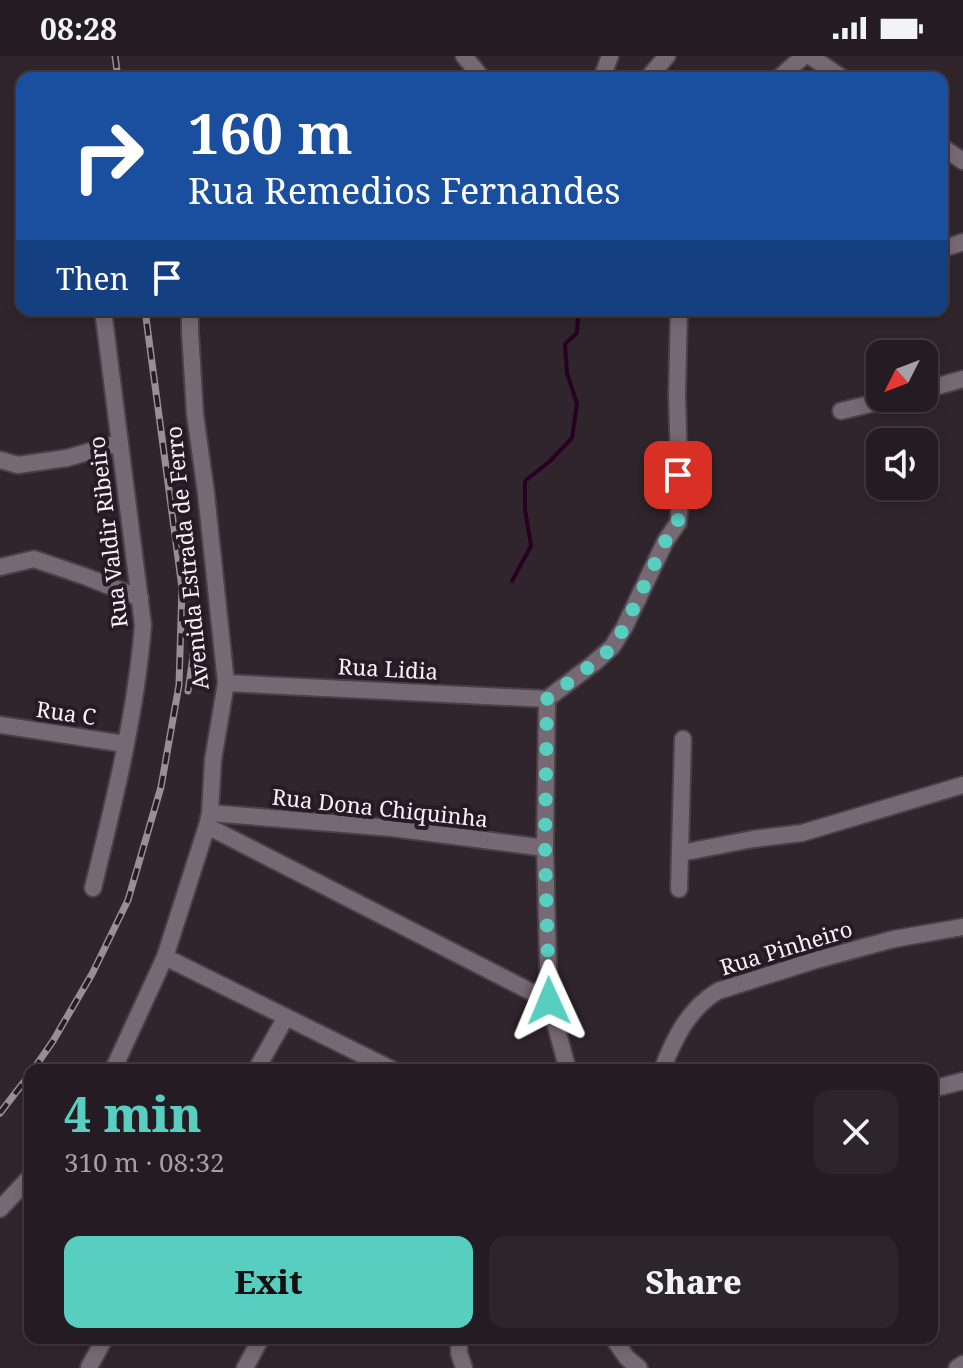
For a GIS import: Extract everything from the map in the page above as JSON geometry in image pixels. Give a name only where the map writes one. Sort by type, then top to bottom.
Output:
[{"type":"street","points":[[464,56],[477,72]]},
{"type":"street","points":[[653,72],[667,56]]},
{"type":"street","points":[[786,72],[804,56]]},
{"type":"street","points":[[810,56],[833,72]]},
{"type":"street","name":"Rua Valdir Ribeiro","points":[[93,888],[111,816],[139,671],[143,625],[104,316]]},
{"type":"street","name":"Avenida Estrada de Ferro","points":[[116,1064],[165,957],[209,820],[213,760],[226,683],[195,414],[190,316]]},
{"type":"street","points":[[566,1064],[549,1001],[545,848],[547,699],[612,647],[666,540],[678,523],[679,316]]},
{"type":"street","points":[[938,386],[963,379]]},
{"type":"street","points":[[841,411],[866,405]]},
{"type":"street","points":[[0,460],[18,465],[119,443]]},
{"type":"street","points":[[0,567],[34,559],[140,598]]},
{"type":"street","name":"Rua Lidia","points":[[226,683],[547,699]]},
{"type":"street","name":"Rua C","points":[[0,725],[125,744]]},
{"type":"street","points":[[679,889],[683,739]]},
{"type":"street","points":[[681,853],[802,833],[963,785]]},
{"type":"street","points":[[209,820],[549,1001]]},
{"type":"street","name":"Rua Dona Chiquinha","points":[[209,820],[392,828],[545,848]]},
{"type":"street","name":"Rua Pinheiro","points":[[664,1064],[692,1012],[718,991],[894,939],[963,927]]},
{"type":"street","points":[[165,957],[381,1064]]},
{"type":"street","points":[[259,1064],[286,1017]]},
{"type":"street","points":[[938,1087],[963,1081]]},
{"type":"street","points":[[0,1209],[24,1183]]},
{"type":"street","points":[[89,1367],[102,1344]]},
{"type":"street","points":[[246,1367],[258,1344]]},
{"type":"street","points":[[459,1344],[464,1368]]},
{"type":"street","points":[[616,1344],[627,1365]]},
{"type":"street","points":[[957,1368],[963,1364]]},
{"type":"waterway","points":[[512,581],[531,546],[525,509],[525,481],[572,438],[577,404],[567,373],[565,344],[577,333],[576,316]]},
{"type":"railway","points":[[115,56],[117,72]]},
{"type":"railway","points":[[37,1064],[92,974],[128,900],[161,787],[179,685],[182,588],[146,316]]},
{"type":"railway","points":[[188,691],[193,657],[191,616]]},
{"type":"railway","points":[[0,1113],[24,1082]]},
{"type":"route","points":[[549,1001],[545,848],[547,699],[603,656],[624,628],[666,540],[678,523],[678,475]]}]
